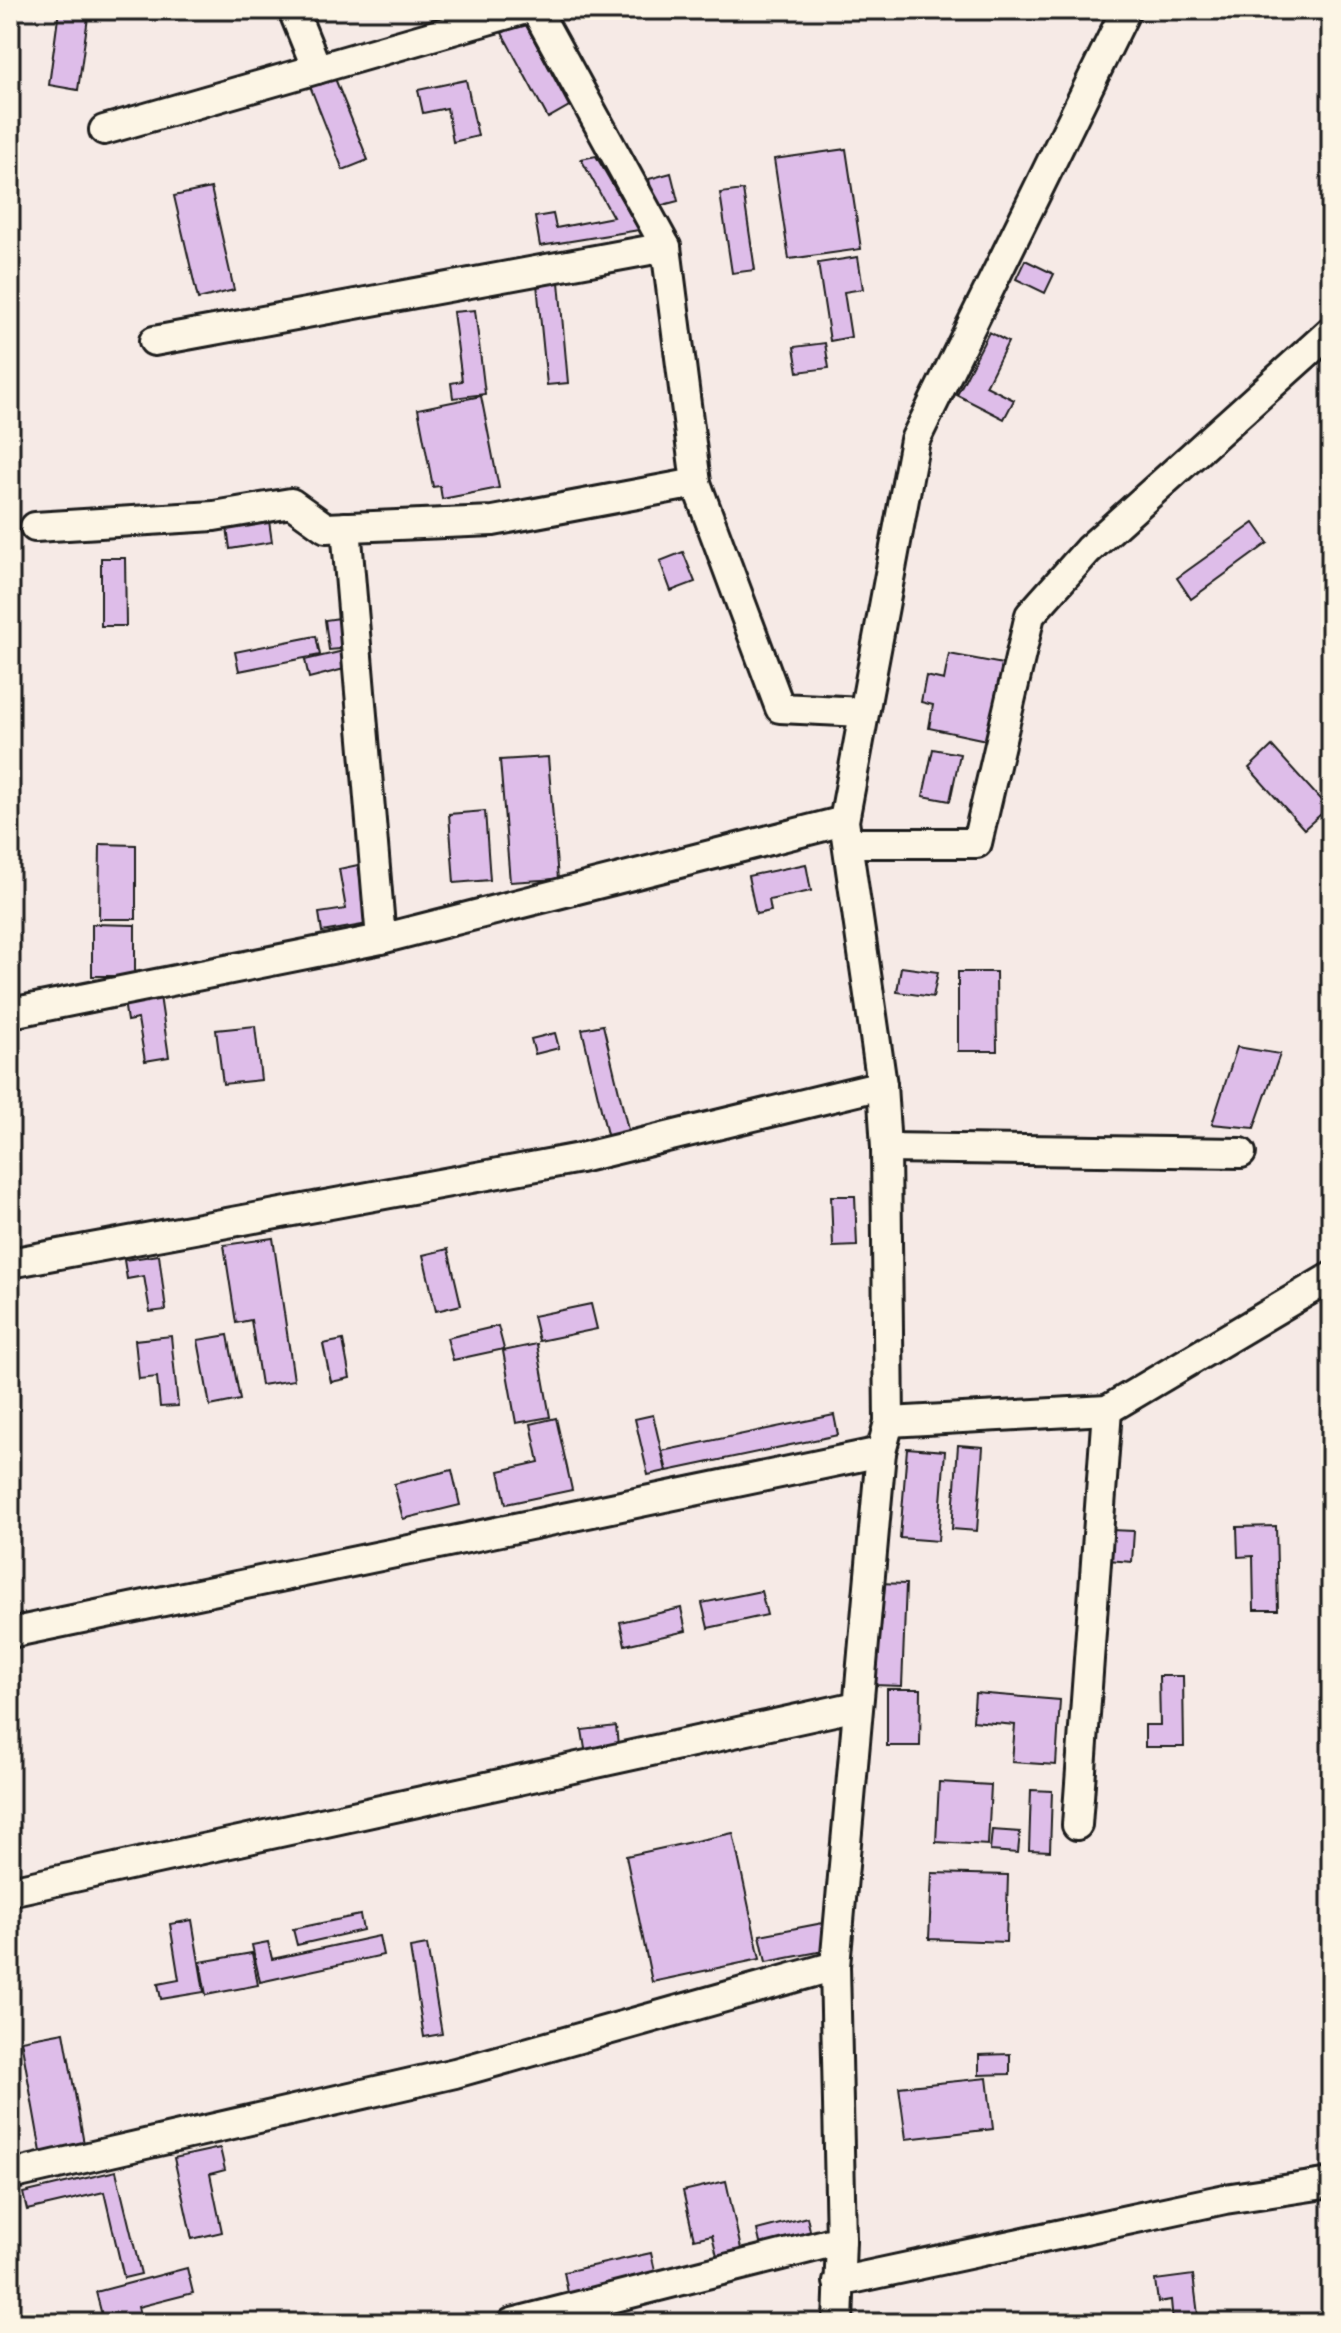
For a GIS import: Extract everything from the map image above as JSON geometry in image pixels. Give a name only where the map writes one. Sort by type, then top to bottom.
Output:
[{"type":"street","points":[[293,10],[317,69]]},
{"type":"street","points":[[104,130],[522,10]]},
{"type":"street","points":[[536,10],[666,247],[696,483],[780,708],[863,712]]},
{"type":"street","points":[[838,2323],[841,2240],[835,1966],[881,1452],[889,1422],[886,1148],[882,1085],[846,832],[863,712],[915,440],[1126,10]]},
{"type":"street","points":[[154,341],[666,247]]},
{"type":"street","points":[[11,1013],[381,939],[846,832],[977,843],[1030,615],[1088,550],[1331,331]]},
{"type":"street","points":[[35,527],[214,516],[291,503],[326,528],[493,521],[696,483]]},
{"type":"street","points":[[346,527],[381,939]]},
{"type":"street","points":[[10,1263],[580,1158],[882,1085]]},
{"type":"street","points":[[886,1148],[1241,1153]]},
{"type":"street","points":[[889,1422],[1107,1410],[1331,1277]]},
{"type":"street","points":[[1077,1825],[1107,1410]]},
{"type":"street","points":[[10,1633],[881,1452]]},
{"type":"street","points":[[10,1891],[857,1706]]},
{"type":"street","points":[[10,2175],[455,2073],[835,1966]]},
{"type":"street","points":[[838,2282],[1225,2199],[1331,2183]]},
{"type":"street","points":[[512,2323],[841,2240]]},
{"type":"building","points":[[59,10],[89,10],[78,90],[49,85]]},
{"type":"building","points":[[524,21],[569,106],[548,118],[502,33]]},
{"type":"building","points":[[334,76],[368,160],[343,170],[310,86]]},
{"type":"building","points":[[466,80],[478,136],[453,142],[447,108],[423,113],[418,90]]},
{"type":"building","points":[[846,149],[861,249],[789,259],[774,159]]},
{"type":"building","points":[[596,156],[639,230],[540,246],[535,217],[553,214],[556,228],[613,217],[581,159]]},
{"type":"building","points":[[671,173],[678,201],[655,207],[649,179]]},
{"type":"building","points":[[211,188],[234,290],[198,299],[174,196]]},
{"type":"building","points":[[743,190],[755,270],[732,273],[720,193]]},
{"type":"building","points":[[858,257],[863,289],[844,292],[851,337],[830,341],[818,263]]},
{"type":"building","points":[[1025,260],[1054,274],[1045,293],[1016,279]]},
{"type":"building","points":[[559,282],[568,383],[547,385],[537,284]]},
{"type":"building","points":[[475,310],[485,394],[453,398],[451,383],[462,381],[453,312]]},
{"type":"building","points":[[989,332],[1008,342],[986,386],[1014,400],[1004,419],[957,395]]},
{"type":"building","points":[[825,343],[829,368],[798,372],[794,347]]},
{"type":"building","points":[[481,396],[499,488],[442,499],[440,486],[433,487],[418,409]]},
{"type":"building","points":[[269,521],[272,542],[230,549],[227,527]]},
{"type":"building","points":[[1254,523],[1268,543],[1191,599],[1177,578]]},
{"type":"building","points":[[683,552],[695,582],[671,591],[660,561]]},
{"type":"building","points":[[101,558],[125,558],[126,626],[101,626]]},
{"type":"building","points":[[1331,562],[1331,581],[1323,567]]},
{"type":"building","points":[[347,617],[351,648],[329,650],[325,620]]},
{"type":"building","points":[[316,636],[320,655],[239,671],[235,652]]},
{"type":"building","points":[[352,649],[356,666],[309,678],[305,660]]},
{"type":"building","points":[[949,654],[1003,664],[986,740],[929,728],[933,705],[921,702],[926,676],[944,680]]},
{"type":"building","points":[[1272,746],[1328,808],[1304,829],[1249,768]]},
{"type":"building","points":[[933,749],[960,754],[950,801],[923,796]]},
{"type":"building","points":[[548,757],[558,879],[510,882],[500,760]]},
{"type":"building","points":[[485,811],[490,880],[454,883],[449,814]]},
{"type":"building","points":[[100,844],[136,845],[136,919],[99,919]]},
{"type":"building","points":[[806,864],[811,891],[769,900],[771,911],[756,914],[748,876]]},
{"type":"building","points":[[358,865],[368,924],[322,932],[319,913],[346,909],[339,869]]},
{"type":"building","points":[[92,924],[135,925],[135,976],[92,976]]},
{"type":"building","points":[[901,967],[938,972],[933,997],[897,992]]},
{"type":"building","points":[[958,972],[996,972],[997,1051],[958,1051]]},
{"type":"building","points":[[160,996],[169,1057],[145,1061],[138,1019],[127,1021],[124,1001]]},
{"type":"building","points":[[603,1025],[630,1138],[609,1143],[582,1029]]},
{"type":"building","points":[[255,1026],[261,1080],[223,1084],[216,1030]]},
{"type":"building","points":[[555,1033],[559,1048],[535,1054],[531,1039]]},
{"type":"building","points":[[1237,1047],[1280,1054],[1254,1128],[1212,1124]]},
{"type":"building","points":[[831,1196],[855,1196],[857,1246],[833,1247]]},
{"type":"building","points":[[273,1238],[294,1380],[261,1385],[251,1320],[236,1323],[224,1245]]},
{"type":"building","points":[[448,1249],[461,1305],[436,1311],[423,1255]]},
{"type":"building","points":[[159,1255],[166,1310],[150,1312],[144,1276],[127,1279],[124,1260]]},
{"type":"building","points":[[591,1304],[597,1329],[539,1341],[533,1316]]},
{"type":"building","points":[[498,1326],[504,1349],[453,1360],[447,1338]]},
{"type":"building","points":[[228,1335],[240,1400],[210,1406],[198,1340]]},
{"type":"building","points":[[171,1336],[178,1406],[160,1407],[157,1377],[139,1379],[135,1340]]},
{"type":"building","points":[[343,1340],[350,1378],[331,1382],[323,1344]]},
{"type":"building","points":[[537,1344],[550,1417],[516,1423],[503,1351]]},
{"type":"building","points":[[653,1415],[666,1471],[648,1475],[635,1419]]},
{"type":"building","points":[[834,1415],[838,1435],[667,1471],[662,1451]]},
{"type":"building","points":[[556,1418],[572,1490],[506,1504],[499,1471],[539,1462],[531,1424]]},
{"type":"building","points":[[958,1445],[983,1447],[977,1531],[952,1529]]},
{"type":"building","points":[[907,1448],[945,1451],[938,1541],[900,1538]]},
{"type":"building","points":[[452,1470],[460,1505],[403,1519],[394,1484]]},
{"type":"building","points":[[1276,1526],[1278,1610],[1254,1610],[1253,1556],[1238,1557],[1237,1527]]},
{"type":"building","points":[[1110,1530],[1134,1531],[1132,1562],[1108,1560]]},
{"type":"building","points":[[877,1583],[906,1584],[902,1686],[873,1685]]},
{"type":"building","points":[[761,1591],[767,1615],[708,1628],[702,1603]]},
{"type":"building","points":[[681,1608],[686,1631],[625,1645],[620,1622]]},
{"type":"building","points":[[1159,1676],[1183,1676],[1184,1747],[1145,1747],[1145,1725],[1160,1725]]},
{"type":"building","points":[[887,1689],[921,1689],[920,1746],[887,1746]]},
{"type":"building","points":[[975,1693],[1060,1700],[1056,1765],[1012,1762],[1015,1725],[973,1721]]},
{"type":"building","points":[[616,1726],[618,1745],[585,1749],[582,1730]]},
{"type":"building","points":[[939,1782],[991,1785],[988,1845],[936,1842]]},
{"type":"building","points":[[1031,1790],[1052,1791],[1050,1851],[1029,1850]]},
{"type":"building","points":[[992,1830],[1020,1832],[1018,1853],[990,1851]]},
{"type":"building","points":[[733,1833],[760,1959],[652,1982],[626,1856]]},
{"type":"building","points":[[932,1873],[1008,1875],[1006,1942],[929,1939]]},
{"type":"building","points":[[360,1915],[363,1930],[297,1945],[293,1929]]},
{"type":"building","points":[[192,1920],[204,1992],[161,1999],[158,1984],[179,1980],[170,1924]]},
{"type":"building","points":[[823,1923],[829,1950],[766,1962],[760,1935]]},
{"type":"building","points":[[379,1936],[383,1955],[260,1982],[252,1945],[268,1942],[272,1959]]},
{"type":"building","points":[[427,1945],[442,2034],[424,2037],[410,1948]]},
{"type":"building","points":[[252,1953],[258,1985],[206,1995],[200,1962]]},
{"type":"building","points":[[64,2032],[84,2144],[41,2152],[21,2040]]},
{"type":"building","points":[[1010,2054],[1010,2074],[979,2075],[979,2055]]},
{"type":"building","points":[[987,2078],[993,2129],[906,2139],[899,2087]]},
{"type":"building","points":[[220,2148],[225,2170],[210,2174],[222,2232],[192,2239],[174,2158]]},
{"type":"building","points":[[116,2171],[141,2274],[124,2278],[104,2192],[27,2210],[23,2193]]},
{"type":"building","points":[[726,2181],[743,2258],[719,2264],[712,2235],[694,2239],[683,2191]]},
{"type":"building","points":[[807,2217],[812,2239],[762,2252],[757,2230]]},
{"type":"building","points":[[651,2253],[657,2280],[569,2298],[564,2272]]},
{"type":"building","points":[[187,2268],[193,2293],[138,2307],[142,2323],[104,2323],[96,2292]]},
{"type":"building","points":[[1193,2275],[1199,2323],[1173,2323],[1171,2300],[1158,2302],[1155,2280]]}]
